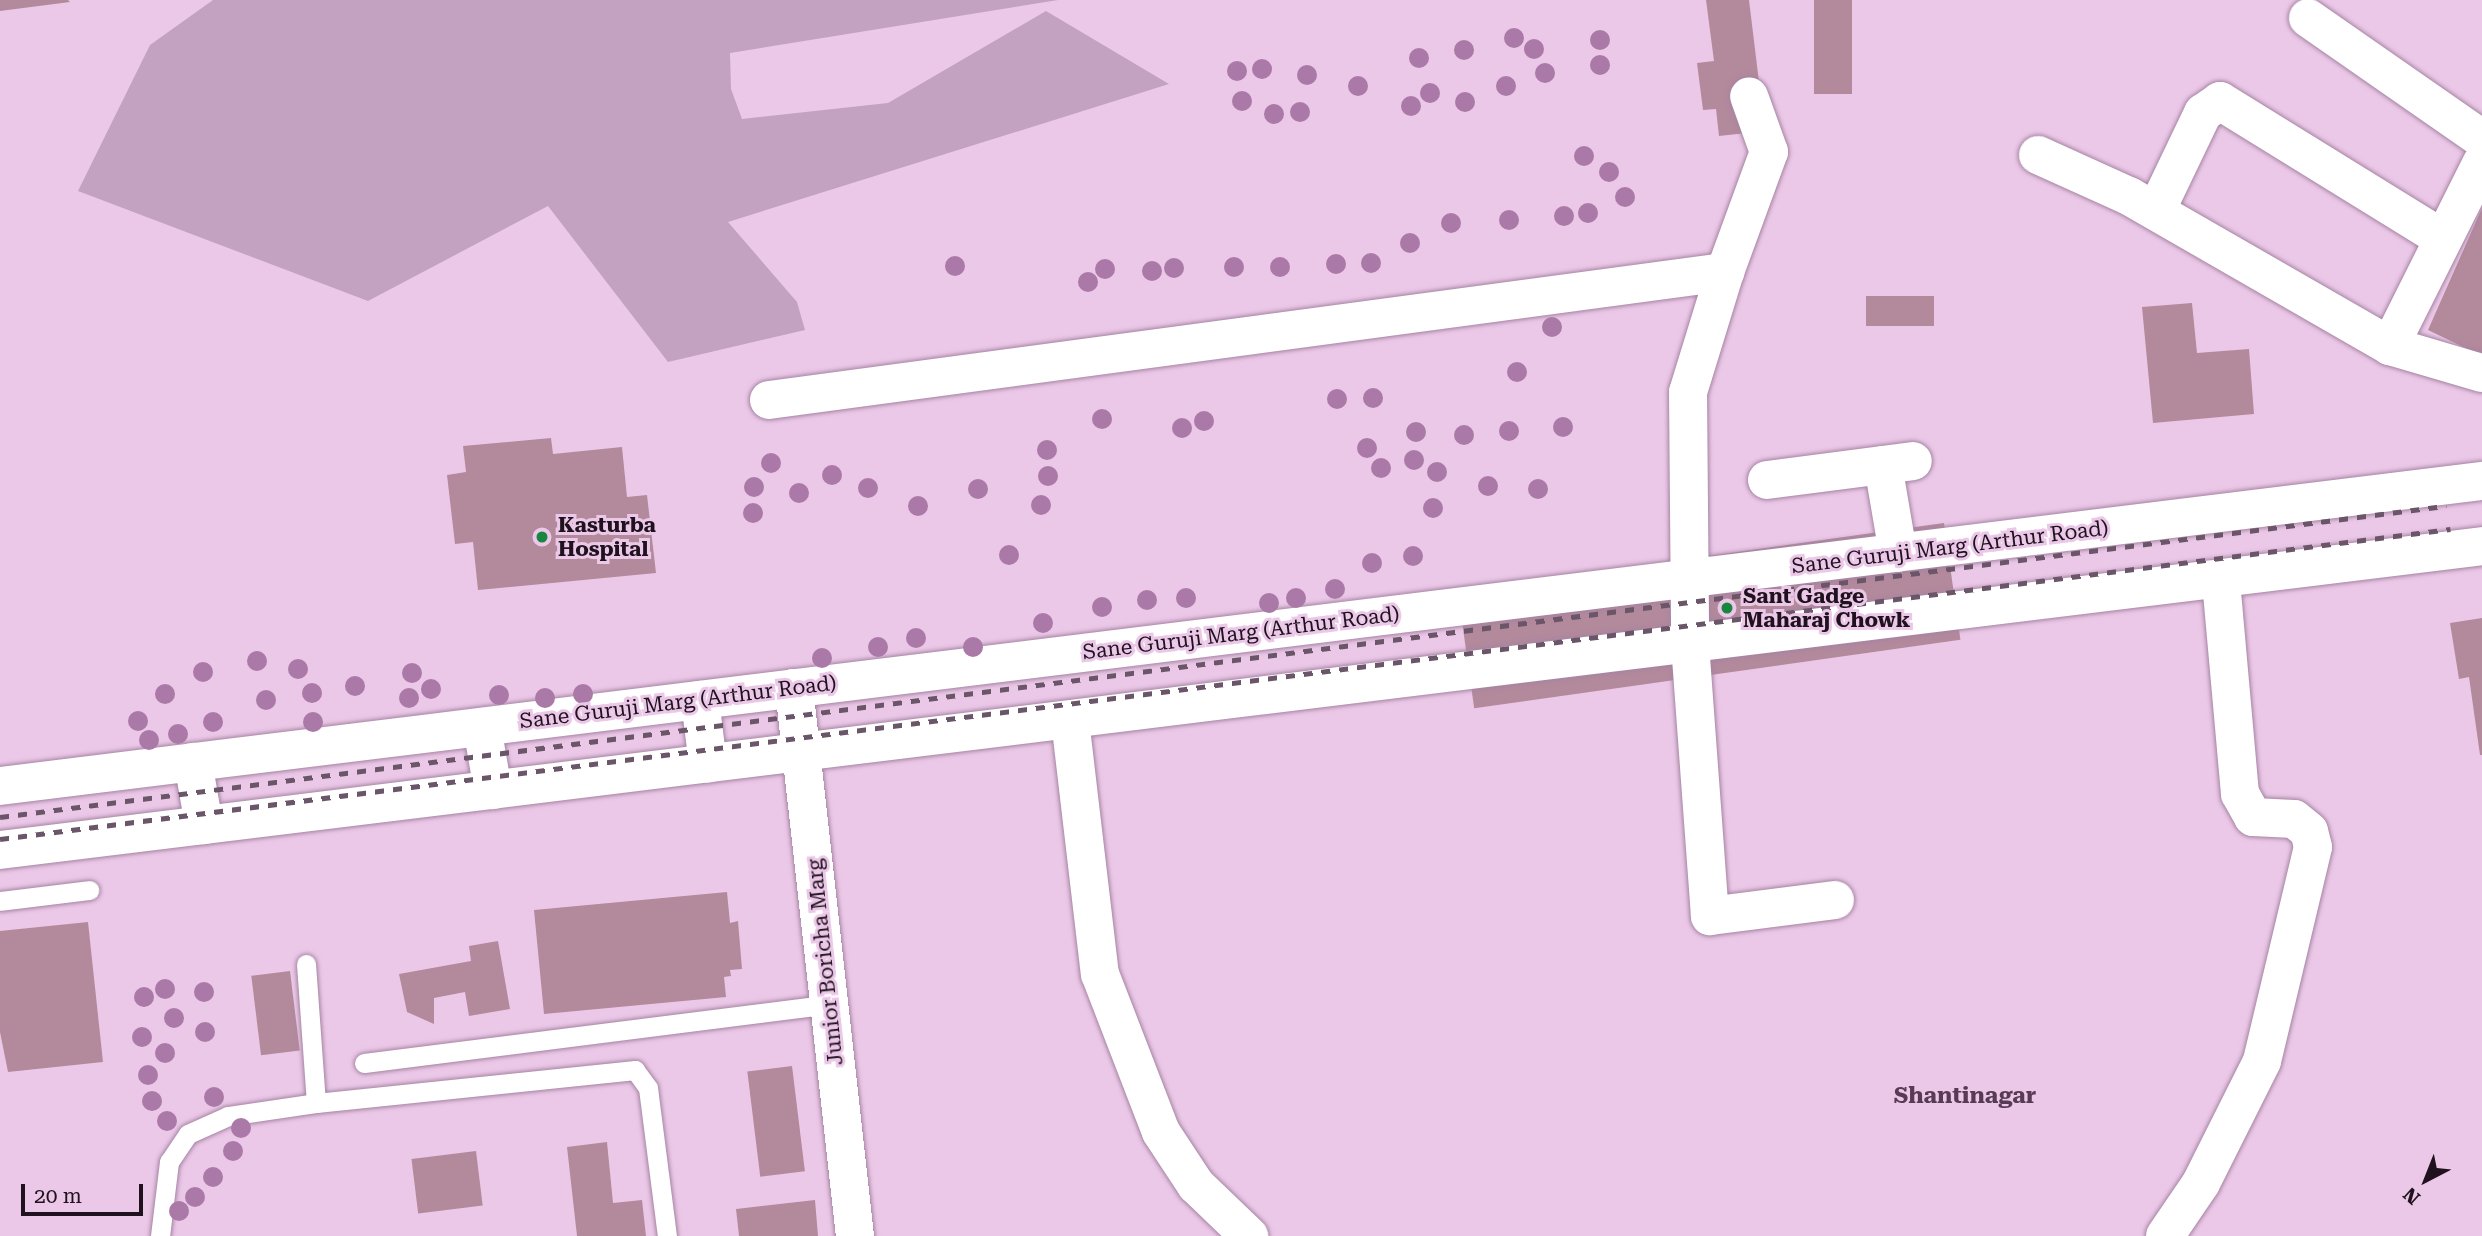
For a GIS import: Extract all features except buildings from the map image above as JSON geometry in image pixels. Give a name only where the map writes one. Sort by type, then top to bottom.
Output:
[{"type":"street","points":[[2308,19],[2482,139]]},
{"type":"street","points":[[1749,96],[1769,152],[1725,272],[1688,391],[1690,644],[1710,916],[1835,900]]},
{"type":"street","points":[[2156,211],[2203,113],[2220,101],[2442,238]]},
{"type":"street","points":[[2038,155],[2156,211],[2390,346],[2482,373]]},
{"type":"street","points":[[2390,346],[2482,162]]},
{"type":"street","points":[[769,400],[1725,272]]},
{"type":"street","points":[[1767,480],[1898,463],[1898,553]]},
{"type":"street","name":"Sane Guruji Marg (Arthur Road)","points":[[0,786],[2482,481]]},
{"type":"street","points":[[0,850],[2482,546]]},
{"type":"street","points":[[2165,1236],[2201,1183],[2262,1061],[2313,847],[2309,831],[2294,819],[2253,817],[2240,794],[2221,579]]},
{"type":"street","name":"Junior Boricha Marg","points":[[794,688],[855,1236]]},
{"type":"street","points":[[700,700],[708,764]]},
{"type":"street","points":[[1070,720],[1100,974],[1161,1132],[1196,1185],[1249,1236]]},
{"type":"street","points":[[482,727],[493,790]]},
{"type":"street","points":[[193,762],[204,825]]},
{"type":"lane","points":[[0,901],[89,890]]},
{"type":"lane","points":[[306,964],[316,1103]]},
{"type":"lane","points":[[365,1063],[830,1004]]},
{"type":"lane","points":[[160,1236],[169,1163],[188,1134],[228,1115],[316,1103],[635,1070],[648,1088],[667,1236]]},
{"type":"shaded area","points":[[213,0],[1058,0],[730,53],[731,89],[742,119],[888,103],[1046,11],[1169,84],[728,222],[797,302],[805,330],[668,362],[548,206],[368,301],[78,191],[150,45]]},
{"type":"railway","points":[[0,817],[2446,506]]},
{"type":"railway","points":[[0,839],[2450,529]]},
{"type":"place","name":"Kasturba Hospital","points":[[542,537]]},
{"type":"place","name":"Sant Gadge Maharaj Chowk","points":[[1727,608]]},
{"type":"district","name":"Shantinagar","points":[[1965,1096]]}]
